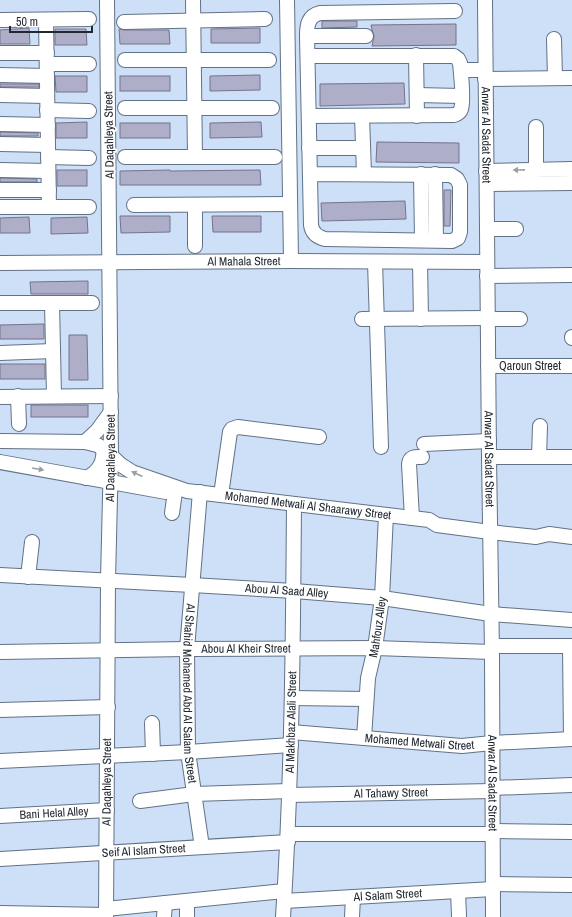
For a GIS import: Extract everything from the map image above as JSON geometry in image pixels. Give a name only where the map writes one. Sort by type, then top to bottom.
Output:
[{"type":"street","name":"Al Daqahleya Street","points":[[106,913],[108,580],[111,482],[107,452],[112,396],[107,0]]},
{"type":"street","points":[[193,0],[195,157]]},
{"type":"street","points":[[287,0],[291,261]]},
{"type":"street","name":"Anwar Al Sadat Street","points":[[485,0],[492,649],[492,832],[495,917]]},
{"type":"street","points":[[310,174],[451,175],[459,181],[459,236],[454,240],[325,239],[318,237],[313,232],[310,225],[307,36],[308,23],[310,19],[316,14],[320,13],[455,11]]},
{"type":"street","points":[[366,12],[366,56]]},
{"type":"street","points":[[0,20],[89,19]]},
{"type":"street","points":[[46,20],[49,207]]},
{"type":"street","points":[[124,22],[265,20]]},
{"type":"street","points":[[307,36],[366,36]]},
{"type":"street","points":[[554,39],[555,78]]},
{"type":"street","points":[[0,53],[47,64],[89,64]]},
{"type":"street","points":[[416,55],[417,116]]},
{"type":"street","points":[[308,56],[454,56],[460,61],[461,70],[461,110],[457,114],[417,116],[309,116]]},
{"type":"street","points":[[124,60],[269,60]]},
{"type":"street","points":[[0,75],[47,64]]},
{"type":"street","points":[[461,70],[485,74],[572,78]]},
{"type":"street","points":[[0,95],[89,111]]},
{"type":"street","points":[[417,95],[461,96]]},
{"type":"street","points":[[125,108],[272,108]]},
{"type":"street","points":[[362,116],[364,174]]},
{"type":"street","points":[[0,124],[48,125]]},
{"type":"street","points":[[536,128],[536,170]]},
{"type":"street","points":[[0,144],[48,158]]},
{"type":"street","points":[[290,158],[309,153],[363,148]]},
{"type":"street","points":[[125,157],[275,157]]},
{"type":"street","points":[[0,170],[48,158],[89,158]]},
{"type":"street","points":[[486,177],[536,170],[572,169]]},
{"type":"street","points":[[428,174],[429,240]]},
{"type":"street","points":[[486,177],[572,183]]},
{"type":"street","points":[[0,190],[49,190]]},
{"type":"street","points":[[134,205],[290,204]]},
{"type":"street","points":[[195,205],[196,246]]},
{"type":"street","points":[[0,207],[89,207]]},
{"type":"street","points":[[487,229],[516,229]]},
{"type":"street","name":"Al Mahala Street","points":[[0,263],[291,261],[420,262],[487,269],[572,275]]},
{"type":"street","points":[[375,262],[381,447]]},
{"type":"street","points":[[420,262],[421,319]]},
{"type":"street","points":[[0,303],[92,303]]},
{"type":"street","points":[[52,303],[54,396]]},
{"type":"street","points":[[362,320],[520,319]]},
{"type":"street","points":[[0,353],[53,351]]},
{"type":"street","name":"Qaroun Street","points":[[488,366],[572,366]]},
{"type":"street","points":[[18,396],[19,424]]},
{"type":"street","points":[[0,397],[112,396]]},
{"type":"street","points":[[85,442],[97,431],[111,412]]},
{"type":"street","points":[[540,426],[540,457]]},
{"type":"street","points":[[221,495],[230,432],[232,429],[238,427],[319,437]]},
{"type":"street","points":[[412,518],[409,464],[411,458],[423,450],[489,441]]},
{"type":"street","name":"Mohamed Metwali Al Shaarawy Street","points":[[1,442],[85,442],[97,445],[132,472],[187,492]]},
{"type":"street","points":[[86,478],[95,472],[101,464],[103,453],[107,452]]},
{"type":"street","points":[[489,458],[572,457]]},
{"type":"street","name":"Mohamed Metwali Al Shaarawy Street","points":[[1,461],[111,482],[429,520],[437,525],[490,527],[536,537],[549,534],[572,537]]},
{"type":"street","points":[[172,513],[187,492]]},
{"type":"street","name":"Al Shahid Mohamed Abd Al Salam Street","points":[[187,492],[192,585],[187,649],[188,752],[202,847]]},
{"type":"street","name":"Al Makhbaz Alali Street","points":[[283,917],[290,793],[294,591],[294,504]]},
{"type":"street","name":"Mahfouz Alley","points":[[364,738],[368,678],[375,648],[382,598],[386,515]]},
{"type":"street","points":[[28,577],[32,542]]},
{"type":"street","name":"Abou Al Saad Alley","points":[[0,575],[294,591],[382,598],[491,614],[572,620]]},
{"type":"street","points":[[571,646],[572,739]]},
{"type":"street","name":"Abou Al Kheir Street","points":[[0,652],[293,648],[492,649],[571,646]]},
{"type":"street","points":[[292,698],[366,699]]},
{"type":"street","points":[[0,710],[108,707]]},
{"type":"street","points":[[152,723],[153,754]]},
{"type":"street","name":"Mohamed Metwali Street","points":[[0,761],[188,752],[291,738],[364,738],[462,746],[572,739]]},
{"type":"street","name":"Al Tahawy Street","points":[[140,801],[194,794],[492,789],[572,785]]},
{"type":"street","name":"Bani Helal Alley","points":[[0,816],[107,810]]},
{"type":"street","name":"Seif Al Islam Street","points":[[0,859],[202,847],[288,838],[492,832],[572,832]]},
{"type":"street","name":"Al Salam Street","points":[[0,913],[106,913],[165,903],[187,901],[284,896],[353,897],[458,891],[493,886],[572,885]]},
{"type":"street","points":[[458,891],[459,916]]},
{"type":"street","points":[[352,917],[353,897]]},
{"type":"street","points":[[187,901],[187,917]]},
{"type":"street","points":[[164,917],[165,903]]},
{"type":"building","points":[[322,21],[357,21],[357,27],[322,28]]},
{"type":"building","points":[[456,24],[456,45],[372,46],[374,36],[371,25]]},
{"type":"building","points":[[29,28],[30,44],[0,44],[0,30]]},
{"type":"building","points":[[260,28],[260,43],[211,43],[211,29]]},
{"type":"building","points":[[55,29],[86,29],[87,45],[55,45]]},
{"type":"building","points":[[119,29],[169,30],[170,44],[120,44]]},
{"type":"building","points":[[260,75],[260,90],[210,91],[210,76]]},
{"type":"building","points":[[55,76],[87,76],[87,92],[56,92]]},
{"type":"building","points":[[120,76],[170,76],[170,91],[120,91]]},
{"type":"building","points":[[404,83],[405,104],[320,106],[320,84]]},
{"type":"building","points":[[0,84],[39,84],[39,87],[0,87]]},
{"type":"building","points":[[87,122],[87,138],[56,138],[56,123]]},
{"type":"building","points":[[261,122],[262,137],[210,138],[210,123]]},
{"type":"building","points":[[120,123],[170,123],[170,138],[120,138]]},
{"type":"building","points":[[0,132],[38,133],[38,136],[0,136]]},
{"type":"building","points":[[377,142],[459,143],[459,163],[376,162]]},
{"type":"building","points":[[57,170],[87,170],[87,186],[57,186]]},
{"type":"building","points":[[260,170],[261,185],[120,185],[120,171]]},
{"type":"building","points":[[0,178],[37,179],[37,182],[0,182]]},
{"type":"building","points":[[444,190],[451,190],[450,226],[444,226]]},
{"type":"building","points":[[405,201],[406,219],[322,221],[321,203]]},
{"type":"building","points":[[120,216],[170,216],[170,232],[121,233]]},
{"type":"building","points":[[212,216],[261,216],[261,232],[213,232]]},
{"type":"building","points":[[29,217],[30,233],[0,233],[0,218]]},
{"type":"building","points":[[87,217],[88,233],[51,234],[51,218]]},
{"type":"building","points":[[88,281],[88,294],[31,294],[30,282]]},
{"type":"building","points":[[44,324],[44,339],[0,339],[0,325]]},
{"type":"building","points":[[69,335],[87,335],[88,380],[69,380]]},
{"type":"building","points":[[0,364],[45,364],[45,379],[0,379]]},
{"type":"building","points":[[31,405],[88,405],[88,417],[31,417]]}]
